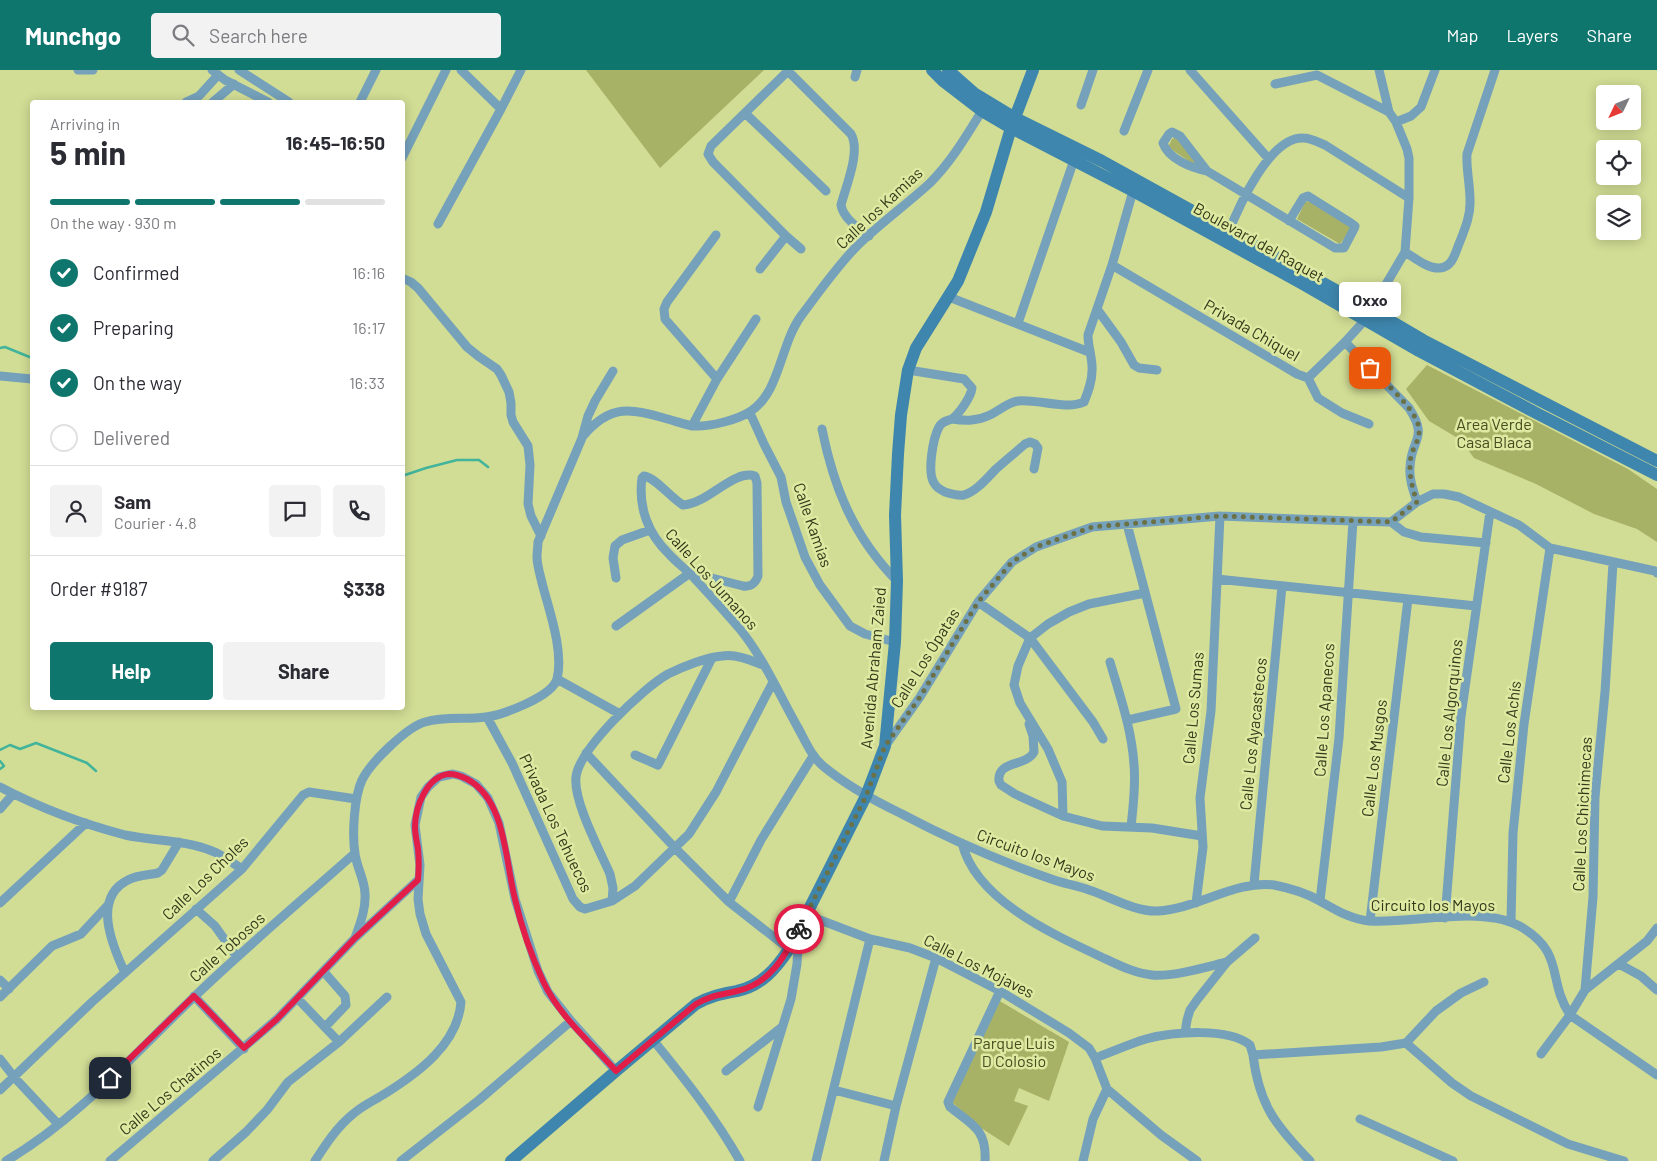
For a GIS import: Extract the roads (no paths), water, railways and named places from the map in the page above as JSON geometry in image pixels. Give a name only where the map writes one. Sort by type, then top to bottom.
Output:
[{"type":"street","points":[[78,70],[93,70]]},
{"type":"street","points":[[239,70],[285,100]]},
{"type":"street","points":[[361,100],[376,70]]},
{"type":"street","points":[[405,152],[446,70]]},
{"type":"street","points":[[461,70],[501,109]]},
{"type":"street","points":[[438,224],[521,70]]},
{"type":"street","name":"Boulevard del Raquet","points":[[932,70],[943,81],[1074,160],[1133,192],[1227,236]]},
{"type":"street","name":"Boulevard del Raquet","points":[[948,70],[974,93],[984,106]]},
{"type":"street","name":"Avenida Abraham Zaied","points":[[511,1161],[696,1004],[706,998],[719,994],[748,988],[767,977],[789,949],[866,796],[885,746],[895,642],[897,581],[895,515],[900,415],[908,370],[916,348],[958,281],[986,212],[1013,123],[1033,70]]},
{"type":"street","points":[[1081,105],[1093,70]]},
{"type":"street","points":[[1124,131],[1148,70]]},
{"type":"street","points":[[1190,70],[1268,158]]},
{"type":"street","points":[[1308,378],[1345,342],[1368,315],[1405,252],[1409,198],[1409,158],[1396,122],[1389,112],[1379,70]]},
{"type":"street","points":[[1396,122],[1411,116],[1421,107],[1435,70]]},
{"type":"street","points":[[1405,252],[1431,267],[1441,268],[1449,264],[1453,258],[1467,225],[1469,213],[1467,154],[1495,70]]},
{"type":"street","points":[[801,250],[708,154],[711,146],[789,71],[851,134],[854,140],[854,153],[841,205],[845,216],[868,236]]},
{"type":"street","points":[[190,100],[199,96],[215,72],[264,100]]},
{"type":"street","points":[[1275,84],[1316,72],[1389,112]]},
{"type":"street","points":[[215,100],[234,84]]},
{"type":"street","name":"Calle los Kamias","points":[[582,438],[602,418],[620,411],[633,410],[692,426],[711,425],[750,413],[766,398],[771,389],[785,346],[800,318],[838,268],[868,236],[931,182],[953,157],[984,106]]},
{"type":"street","points":[[745,113],[826,191]]},
{"type":"street","name":"Boulevard del Raquet","points":[[1013,123],[1102,160],[1301,282],[1368,315],[1538,414],[1657,474]]},
{"type":"street","points":[[1207,171],[1180,136],[1172,132],[1169,134],[1163,144],[1168,152],[1187,164],[1207,171],[1288,221],[1338,249],[1344,248],[1355,226],[1308,196],[1303,198],[1288,221]]},
{"type":"street","points":[[1227,236],[1246,195],[1268,158],[1276,150],[1293,139],[1311,138],[1325,145],[1409,198]]},
{"type":"street","points":[[1018,323],[1074,160]]},
{"type":"street","points":[[1034,469],[1038,448],[1030,442],[1025,444],[974,490],[963,495],[950,494],[940,490],[934,483],[932,474],[932,454],[939,426],[943,422],[952,419],[976,420],[1012,402],[1071,405],[1084,402],[1092,372],[1088,335],[1112,264],[1133,192]]},
{"type":"street","points":[[716,235],[667,302],[663,314],[669,325],[717,379]]},
{"type":"street","points":[[760,269],[786,236]]},
{"type":"street","name":"Privada Chiquel","points":[[1112,264],[1297,374],[1308,378],[1318,398],[1342,413],[1370,424]]},
{"type":"street","points":[[405,279],[418,288],[467,347],[497,369],[502,375],[509,392],[513,422],[528,446],[530,465],[528,504],[531,516],[541,536]]},
{"type":"street","points":[[949,297],[1089,352]]},
{"type":"street","points":[[1097,309],[1121,342],[1134,365],[1139,368],[1157,370]]},
{"type":"street","points":[[692,426],[717,379],[756,319]]},
{"type":"street","points":[[1345,342],[1409,408],[1417,420],[1419,431],[1410,467],[1410,479],[1417,502]]},
{"type":"street","name":"Boulevard del Raquet","points":[[1421,345],[1657,461]]},
{"type":"street","points":[[908,370],[960,378],[969,383],[972,388],[972,394],[952,419]]},
{"type":"street","points":[[613,371],[594,401],[582,438],[538,542],[537,557],[553,623],[558,656],[557,679],[620,714]]},
{"type":"street","points":[[0,376],[30,379]]},
{"type":"street","name":"Calle Kamias","points":[[750,413],[781,477],[786,502],[805,557],[820,586],[850,626],[865,634],[895,642]]},
{"type":"street","points":[[822,429],[841,498],[866,545],[897,581]]},
{"type":"street","points":[[616,626],[691,575],[708,577],[743,586],[748,586],[756,581],[758,576],[756,477],[751,475],[737,478],[697,503],[684,505],[672,498],[649,477],[642,477],[642,508],[650,530]]},
{"type":"street","points":[[1391,522],[1417,502],[1433,494],[1444,494],[1459,497],[1519,525],[1550,548],[1657,573]]},
{"type":"street","name":"Calle Los Algorquinos","points":[[1445,918],[1462,716],[1490,512]]},
{"type":"street","name":"Calle Los Ópatas","points":[[885,746],[920,697],[978,602],[1012,562],[1036,547],[1092,527],[1220,516],[1353,520],[1391,522],[1404,532],[1421,538],[1486,543]]},
{"type":"street","name":"Calle Los Sumas","points":[[1196,903],[1202,860],[1199,808],[1200,787],[1211,711],[1220,516]]},
{"type":"street","name":"Calle Los Apanecos","points":[[1320,901],[1339,738],[1353,520]]},
{"type":"street","points":[[1127,524],[1176,709],[1128,720]]},
{"type":"street","name":"Calle Los Jumanos","points":[[616,578],[615,546],[622,540],[650,530],[659,544],[691,575],[741,632],[763,665],[817,761],[866,796]]},
{"type":"street","name":"Calle Los Achís","points":[[1511,921],[1513,833],[1524,724],[1550,548]]},
{"type":"street","name":"Calle Los Chichimecas","points":[[1541,1054],[1570,1015],[1585,990],[1593,897],[1595,797],[1612,562]]},
{"type":"street","points":[[1218,579],[1476,606]]},
{"type":"street","name":"Calle Los Ayacastecos","points":[[1254,884],[1282,586]]},
{"type":"street","points":[[1145,592],[1089,604],[1068,612],[1030,638],[1018,666],[1014,685],[1033,736],[1034,752],[1030,758],[1003,768],[998,776],[999,781],[1001,785],[1015,794],[1063,816],[1102,826],[1164,829],[1202,836]]},
{"type":"street","name":"Calle Los Musgos","points":[[1370,921],[1408,599]]},
{"type":"street","points":[[978,602],[1030,638],[1093,722],[1103,739]]},
{"type":"street","points":[[612,900],[610,874],[576,793],[576,775],[586,753],[636,698],[668,674],[712,658],[723,656],[735,656],[763,665]]},
{"type":"street","points":[[635,755],[658,765],[712,658]]},
{"type":"street","points":[[1110,662],[1128,720],[1135,766],[1131,828]]},
{"type":"street","name":"Calle Los Chatinos","points":[[355,938],[363,912],[365,894],[355,853],[356,799],[359,786],[368,770],[404,734],[424,722],[437,719],[487,717],[528,703],[546,692],[557,679]]},
{"type":"street","name":"Privada Los Tehuecos","points":[[487,717],[512,762],[572,899],[585,909],[612,900],[635,886],[689,834],[716,792],[773,682]]},
{"type":"street","points":[[1025,712],[1048,749],[1062,782],[1063,816]]},
{"type":"street","points":[[586,753],[675,848],[729,902],[789,949]]},
{"type":"street","points":[[729,902],[761,840],[813,756]]},
{"type":"street","points":[[315,1161],[340,1125],[363,1106],[405,1081],[430,1060],[448,1039],[456,1025],[461,1002],[426,934],[420,914],[418,880],[420,865],[415,825],[423,793],[433,781],[446,774],[461,776],[476,784],[488,798],[499,823],[515,899],[538,971],[548,992],[616,1071]]},
{"type":"street","points":[[0,787],[86,823],[127,835],[179,842],[212,851],[242,869]]},
{"type":"street","name":"Calle Los Choles","points":[[0,1090],[92,1002],[242,869],[304,794],[309,792],[356,799]]},
{"type":"street","points":[[0,809],[14,794]]},
{"type":"street","name":"Circuito los Mayos","points":[[866,796],[962,843],[1055,880],[1140,908],[1160,911],[1196,903],[1254,884],[1272,885],[1302,892],[1334,910],[1353,918],[1370,921],[1475,917],[1511,921],[1538,938],[1546,948],[1553,963],[1562,999],[1570,1015]]},
{"type":"street","points":[[0,903],[86,823]]},
{"type":"street","points":[[125,973],[115,952],[111,937],[108,915],[110,898],[113,892],[130,879],[158,873],[162,870],[179,842]]},
{"type":"street","points":[[962,843],[965,857],[971,868],[1011,908],[1038,927],[1123,967],[1153,975],[1166,975],[1227,962]]},
{"type":"street","name":"Calle Tobosos","points":[[6,1161],[58,1124],[86,1101],[194,996],[355,853]]},
{"type":"street","name":"Calle Los Chatinos","points":[[110,1161],[244,1048],[298,999],[355,938],[418,880]]},
{"type":"street","points":[[0,996],[52,946],[73,938],[89,927],[108,905]]},
{"type":"street","points":[[196,909],[215,926],[237,957]]},
{"type":"street","name":"Calle Los Mojaves","points":[[807,915],[870,939],[910,948],[936,958],[1000,991],[1069,1033],[1089,1048],[1095,1058]]},
{"type":"street","points":[[1585,990],[1646,941],[1657,928]]},
{"type":"street","points":[[758,1107],[790,999],[798,964],[799,930]]},
{"type":"street","points":[[1185,1033],[1190,1010],[1227,962],[1255,938]]},
{"type":"street","points":[[816,1161],[870,939]]},
{"type":"street","points":[[884,1161],[896,1106],[936,958]]},
{"type":"street","points":[[1619,964],[1641,976],[1657,990]]},
{"type":"street","points":[[324,972],[347,1000],[346,1005],[325,1027]]},
{"type":"street","points":[[0,980],[8,989]]},
{"type":"street","points":[[1253,1055],[1406,1043],[1436,1011],[1461,993],[1484,982]]},
{"type":"street","points":[[985,1161],[985,1144],[978,1129],[948,1104],[1000,991]]},
{"type":"street","points":[[194,996],[244,1048]]},
{"type":"street","points":[[213,1161],[246,1132],[267,1110],[288,1082],[338,1042],[387,997]]},
{"type":"street","points":[[298,999],[338,1042]]},
{"type":"street","points":[[1570,1015],[1657,1075]]},
{"type":"street","points":[[401,1161],[479,1100],[571,1021]]},
{"type":"street","points":[[726,1071],[782,1027]]},
{"type":"street","points":[[1197,1161],[1161,1135],[1107,1089],[1095,1058],[1146,1039],[1185,1033],[1224,1034],[1239,1038],[1250,1045],[1256,1077],[1268,1110],[1289,1140],[1310,1161]]},
{"type":"street","points":[[654,1040],[692,1087],[740,1161]]},
{"type":"street","points":[[1406,1043],[1452,1083],[1471,1096],[1568,1144],[1624,1161]]},
{"type":"street","points":[[0,1059],[14,1077],[58,1124]]},
{"type":"street","points":[[1083,1161],[1093,1119],[1107,1089]]},
{"type":"street","points":[[834,1090],[896,1106]]},
{"type":"street","points":[[1360,1119],[1453,1161]]},
{"type":"waterway","points":[[0,348],[5,347],[30,357]]},
{"type":"waterway","points":[[405,475],[457,460],[479,460],[488,467]]},
{"type":"waterway","points":[[0,750],[10,745],[20,749],[36,743],[87,763],[96,771]]},
{"type":"waterway","points":[[0,761],[4,766],[0,769]]},
{"type":"place","name":"Oxxo","points":[[1370,368]]},
{"type":"park label","name":"Area Verde Casa Blaca","points":[[1494,433]]},
{"type":"park label","name":"Parque Luis D Colosio","points":[[1014,1052]]}]
